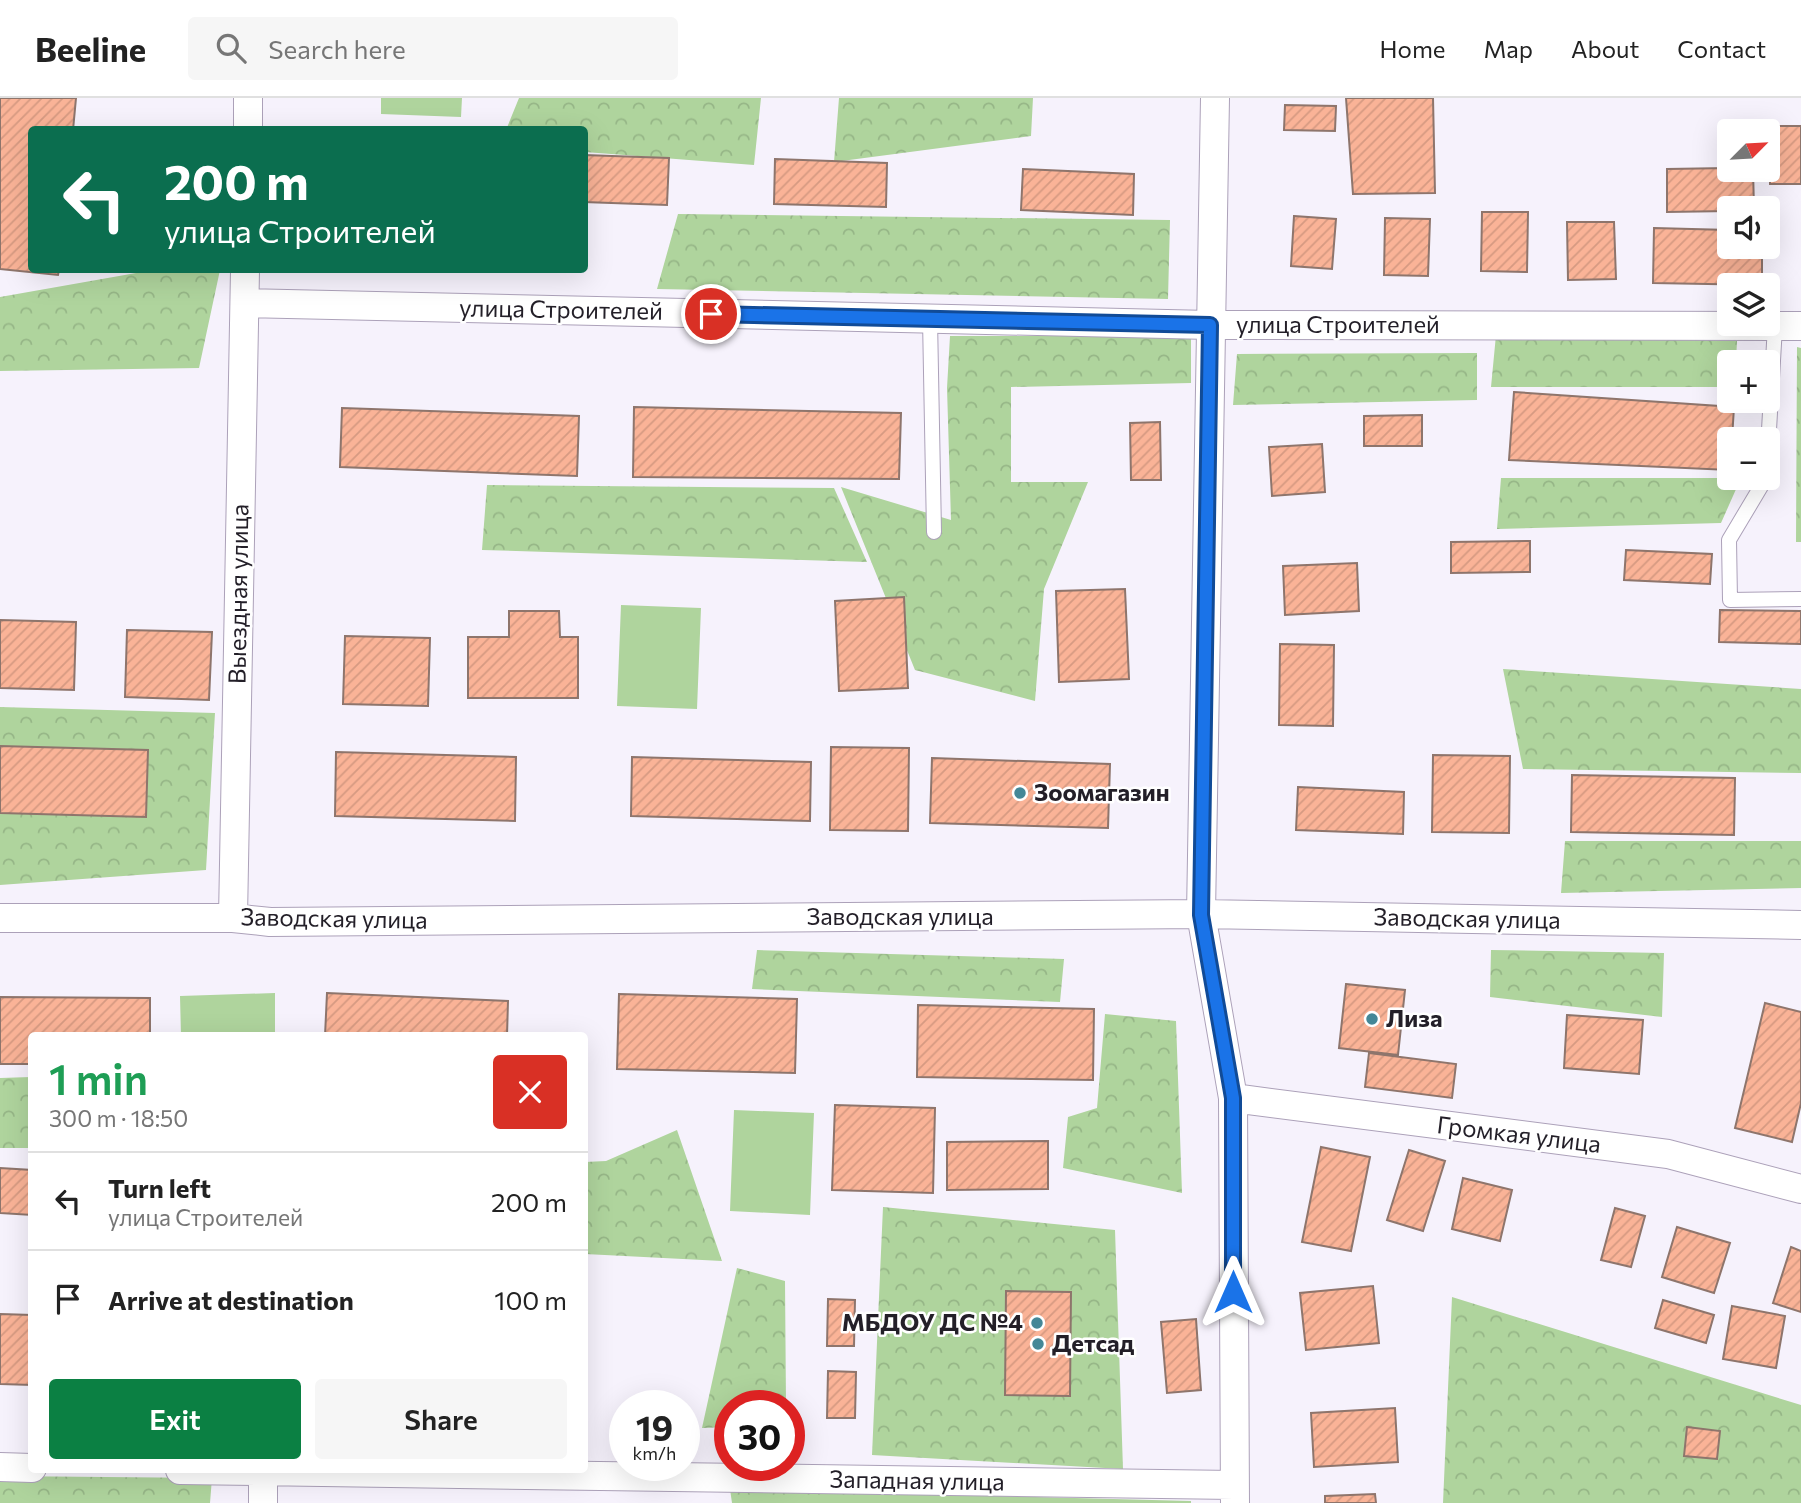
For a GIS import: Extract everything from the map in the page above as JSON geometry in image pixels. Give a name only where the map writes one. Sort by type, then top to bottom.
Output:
[{"type":"street","points":[[248,98],[248,126]]},
{"type":"street","points":[[1214,98],[1201,915],[1233,1098],[1234,1494]]},
{"type":"street","name":"Выездная улица","points":[[233,918],[245,273]]},
{"type":"street","name":"улица Строителей","points":[[245,303],[1210,325],[1788,326]]},
{"type":"street","name":"Заводская улица","points":[[0,918],[233,918],[284,922],[1201,915],[1801,925]]},
{"type":"street","name":"Громкая улица","points":[[1233,1098],[1668,1154],[1801,1189]]},
{"type":"street","points":[[0,1467],[28,1468]]},
{"type":"street","points":[[263,1473],[263,1503]]},
{"type":"street","name":"Западная улица","points":[[347,1473],[1234,1494]]},
{"type":"lane","points":[[930,319],[934,532]]},
{"type":"lane","points":[[1771,427],[1788,326]]},
{"type":"lane","points":[[1759,490],[1729,540],[1730,600],[1801,599]]},
{"type":"green space","points":[[381,98],[462,98],[461,117],[381,114]]},
{"type":"green space","points":[[519,98],[761,98],[754,165],[588,152],[588,126],[508,126]]},
{"type":"green space","points":[[839,98],[1033,98],[1031,136],[834,162]]},
{"type":"green space","points":[[678,214],[1170,220],[1168,299],[657,289]]},
{"type":"green space","points":[[136,273],[219,273],[199,368],[0,371],[0,297]]},
{"type":"green space","points":[[1496,335],[1737,341],[1737,350],[1717,350],[1717,387],[1491,387]]},
{"type":"green space","points":[[950,336],[1191,336],[1191,383],[1011,387],[1011,482],[1088,482],[1044,589],[1035,701],[915,670],[841,487],[951,520],[947,388]]},
{"type":"green space","points":[[1797,347],[1801,348],[1801,542],[1796,542]]},
{"type":"green space","points":[[1477,353],[1477,400],[1233,405],[1237,354]]},
{"type":"green space","points":[[1501,478],[1717,478],[1717,490],[1736,490],[1721,523],[1497,529]]},
{"type":"green space","points":[[487,485],[834,488],[867,562],[482,550]]},
{"type":"green space","points":[[621,605],[701,608],[697,709],[617,706]]},
{"type":"green space","points":[[1503,669],[1801,689],[1801,773],[1523,769]]},
{"type":"green space","points":[[0,707],[215,713],[206,870],[0,885]]},
{"type":"green space","points":[[1565,841],[1801,841],[1801,888],[1561,893]]},
{"type":"green space","points":[[757,950],[1064,959],[1060,1002],[752,989]]},
{"type":"green space","points":[[1491,950],[1664,953],[1662,1017],[1490,997]]},
{"type":"green space","points":[[275,993],[275,1032],[181,1032],[180,996]]},
{"type":"green space","points":[[1105,1014],[1176,1021],[1182,1193],[1063,1168],[1068,1117],[1097,1108]]},
{"type":"green space","points":[[28,1077],[28,1148],[0,1148],[0,1078]]},
{"type":"green space","points":[[734,1110],[814,1113],[810,1215],[730,1211]]},
{"type":"green space","points":[[677,1130],[722,1261],[588,1254],[588,1162],[606,1161]]},
{"type":"green space","points":[[883,1207],[1115,1230],[1123,1469],[872,1455]]},
{"type":"green space","points":[[737,1268],[785,1281],[786,1390],[714,1390],[714,1428],[702,1428]]},
{"type":"green space","points":[[1452,1297],[1801,1405],[1801,1503],[1443,1503]]},
{"type":"green space","points":[[0,1476],[212,1478],[210,1503],[0,1503]]},
{"type":"green space","points":[[730,1489],[1191,1501],[1191,1503],[732,1503]]},
{"type":"building","points":[[0,98],[76,98],[73,126],[28,126],[28,272],[0,269]]},
{"type":"building","points":[[1346,98],[1433,98],[1435,193],[1353,194]]},
{"type":"building","points":[[1285,105],[1336,106],[1335,131],[1284,130]]},
{"type":"building","points":[[1780,126],[1801,126],[1801,184],[1770,184],[1780,182]]},
{"type":"building","points":[[588,155],[669,158],[667,205],[588,202]]},
{"type":"building","points":[[775,159],[887,163],[886,207],[774,204]]},
{"type":"building","points":[[1717,168],[1717,182],[1753,182],[1754,196],[1717,196],[1717,211],[1667,212],[1667,169]]},
{"type":"building","points":[[1023,169],[1134,174],[1133,215],[1021,210]]},
{"type":"building","points":[[1482,212],[1528,212],[1527,272],[1481,271]]},
{"type":"building","points":[[1294,216],[1336,219],[1332,269],[1291,266]]},
{"type":"building","points":[[1385,218],[1430,219],[1428,276],[1384,275]]},
{"type":"building","points":[[1567,222],[1614,222],[1616,279],[1568,280]]},
{"type":"building","points":[[1654,228],[1717,230],[1717,259],[1762,259],[1762,273],[1717,273],[1717,284],[1653,283]]},
{"type":"building","points":[[1514,392],[1717,406],[1717,413],[1734,413],[1733,427],[1717,427],[1717,469],[1509,460]]},
{"type":"building","points":[[634,407],[901,413],[899,479],[633,477]]},
{"type":"building","points":[[342,408],[579,416],[577,476],[340,467]]},
{"type":"building","points":[[1422,415],[1422,446],[1364,446],[1364,416]]},
{"type":"building","points":[[1160,422],[1161,480],[1131,480],[1130,423]]},
{"type":"building","points":[[1322,444],[1325,492],[1272,496],[1269,447]]},
{"type":"building","points":[[1530,541],[1530,572],[1451,573],[1451,542]]},
{"type":"building","points":[[1626,550],[1712,554],[1710,584],[1624,580]]},
{"type":"building","points":[[1357,563],[1359,611],[1285,615],[1283,566]]},
{"type":"building","points":[[1125,589],[1129,679],[1059,682],[1056,591]]},
{"type":"building","points":[[904,597],[908,688],[839,691],[835,601]]},
{"type":"building","points":[[1720,610],[1801,611],[1801,644],[1719,642]]},
{"type":"building","points":[[509,611],[559,611],[560,637],[578,637],[578,698],[468,698],[468,637],[509,637]]},
{"type":"building","points":[[0,620],[76,622],[74,690],[0,688]]},
{"type":"building","points":[[127,630],[212,632],[209,700],[125,697]]},
{"type":"building","points":[[345,636],[430,638],[428,706],[343,704]]},
{"type":"building","points":[[1280,644],[1334,645],[1333,726],[1279,725]]},
{"type":"building","points":[[0,746],[148,750],[146,817],[0,813]]},
{"type":"building","points":[[831,747],[909,748],[908,831],[830,830]]},
{"type":"building","points":[[336,752],[516,757],[515,821],[335,816]]},
{"type":"building","points":[[1433,755],[1510,756],[1509,833],[1432,832]]},
{"type":"building","points":[[632,757],[811,762],[810,821],[631,816]]},
{"type":"building","name":"Зоомагазин","points":[[932,758],[1110,764],[1108,828],[930,823]]},
{"type":"building","points":[[1572,775],[1735,778],[1734,835],[1571,832]]},
{"type":"building","points":[[1298,787],[1404,792],[1403,834],[1296,830]]},
{"type":"building","name":"Лиза","points":[[1346,984],[1405,990],[1398,1055],[1339,1048]]},
{"type":"building","points":[[327,993],[508,1001],[507,1032],[325,1032]]},
{"type":"building","points":[[619,994],[797,999],[795,1073],[617,1069]]},
{"type":"building","points":[[0,997],[150,998],[150,1032],[28,1032],[28,1064],[0,1064]]},
{"type":"building","points":[[1765,1003],[1801,1012],[1801,1103],[1792,1142],[1735,1128]]},
{"type":"building","points":[[918,1005],[1094,1009],[1093,1080],[917,1077]]},
{"type":"building","points":[[1567,1015],[1643,1020],[1639,1074],[1564,1068]]},
{"type":"building","points":[[1369,1053],[1456,1064],[1452,1098],[1365,1087]]},
{"type":"building","points":[[835,1105],[935,1108],[933,1193],[832,1190]]},
{"type":"building","points":[[1048,1141],[1048,1189],[947,1190],[947,1142]]},
{"type":"building","points":[[1321,1147],[1370,1157],[1351,1251],[1302,1242]]},
{"type":"building","points":[[1409,1150],[1445,1161],[1423,1231],[1387,1220]]},
{"type":"building","points":[[0,1168],[28,1170],[28,1215],[0,1213]]},
{"type":"building","points":[[1463,1178],[1512,1190],[1500,1241],[1452,1229]]},
{"type":"building","points":[[1615,1208],[1645,1216],[1631,1267],[1601,1260]]},
{"type":"building","points":[[1677,1227],[1730,1243],[1714,1293],[1662,1277]]},
{"type":"building","points":[[1791,1247],[1801,1251],[1801,1312],[1773,1303]]},
{"type":"building","points":[[1373,1286],[1379,1343],[1306,1350],[1300,1293]]},
{"type":"building","name":"Детсад","points":[[1006,1291],[1071,1292],[1070,1396],[1005,1395]]},
{"type":"building","points":[[828,1299],[855,1300],[854,1346],[827,1346]]},
{"type":"building","points":[[1663,1300],[1714,1315],[1706,1343],[1655,1328]]},
{"type":"building","points":[[1732,1306],[1785,1316],[1776,1368],[1723,1359]]},
{"type":"building","points":[[0,1314],[28,1315],[28,1385],[0,1384]]},
{"type":"building","points":[[1196,1319],[1201,1390],[1167,1393],[1161,1322]]},
{"type":"building","points":[[828,1371],[856,1372],[855,1418],[827,1418]]},
{"type":"building","points":[[1395,1408],[1398,1462],[1314,1467],[1311,1413]]},
{"type":"building","points":[[1687,1427],[1720,1431],[1717,1459],[1684,1456]]},
{"type":"building","points":[[1375,1494],[1376,1503],[1325,1503],[1325,1496]]},
{"type":"place","name":"Зоомагазин","points":[[1020,793]]},
{"type":"place","name":"Лиза","points":[[1372,1019]]},
{"type":"place","name":"МБДОУ ДС №4","points":[[1037,1323]]},
{"type":"place","name":"Детсад","points":[[1038,1344]]},
{"type":"route","points":[[711,314],[1210,325],[1201,915],[1233,1098],[1233,1292]]}]
